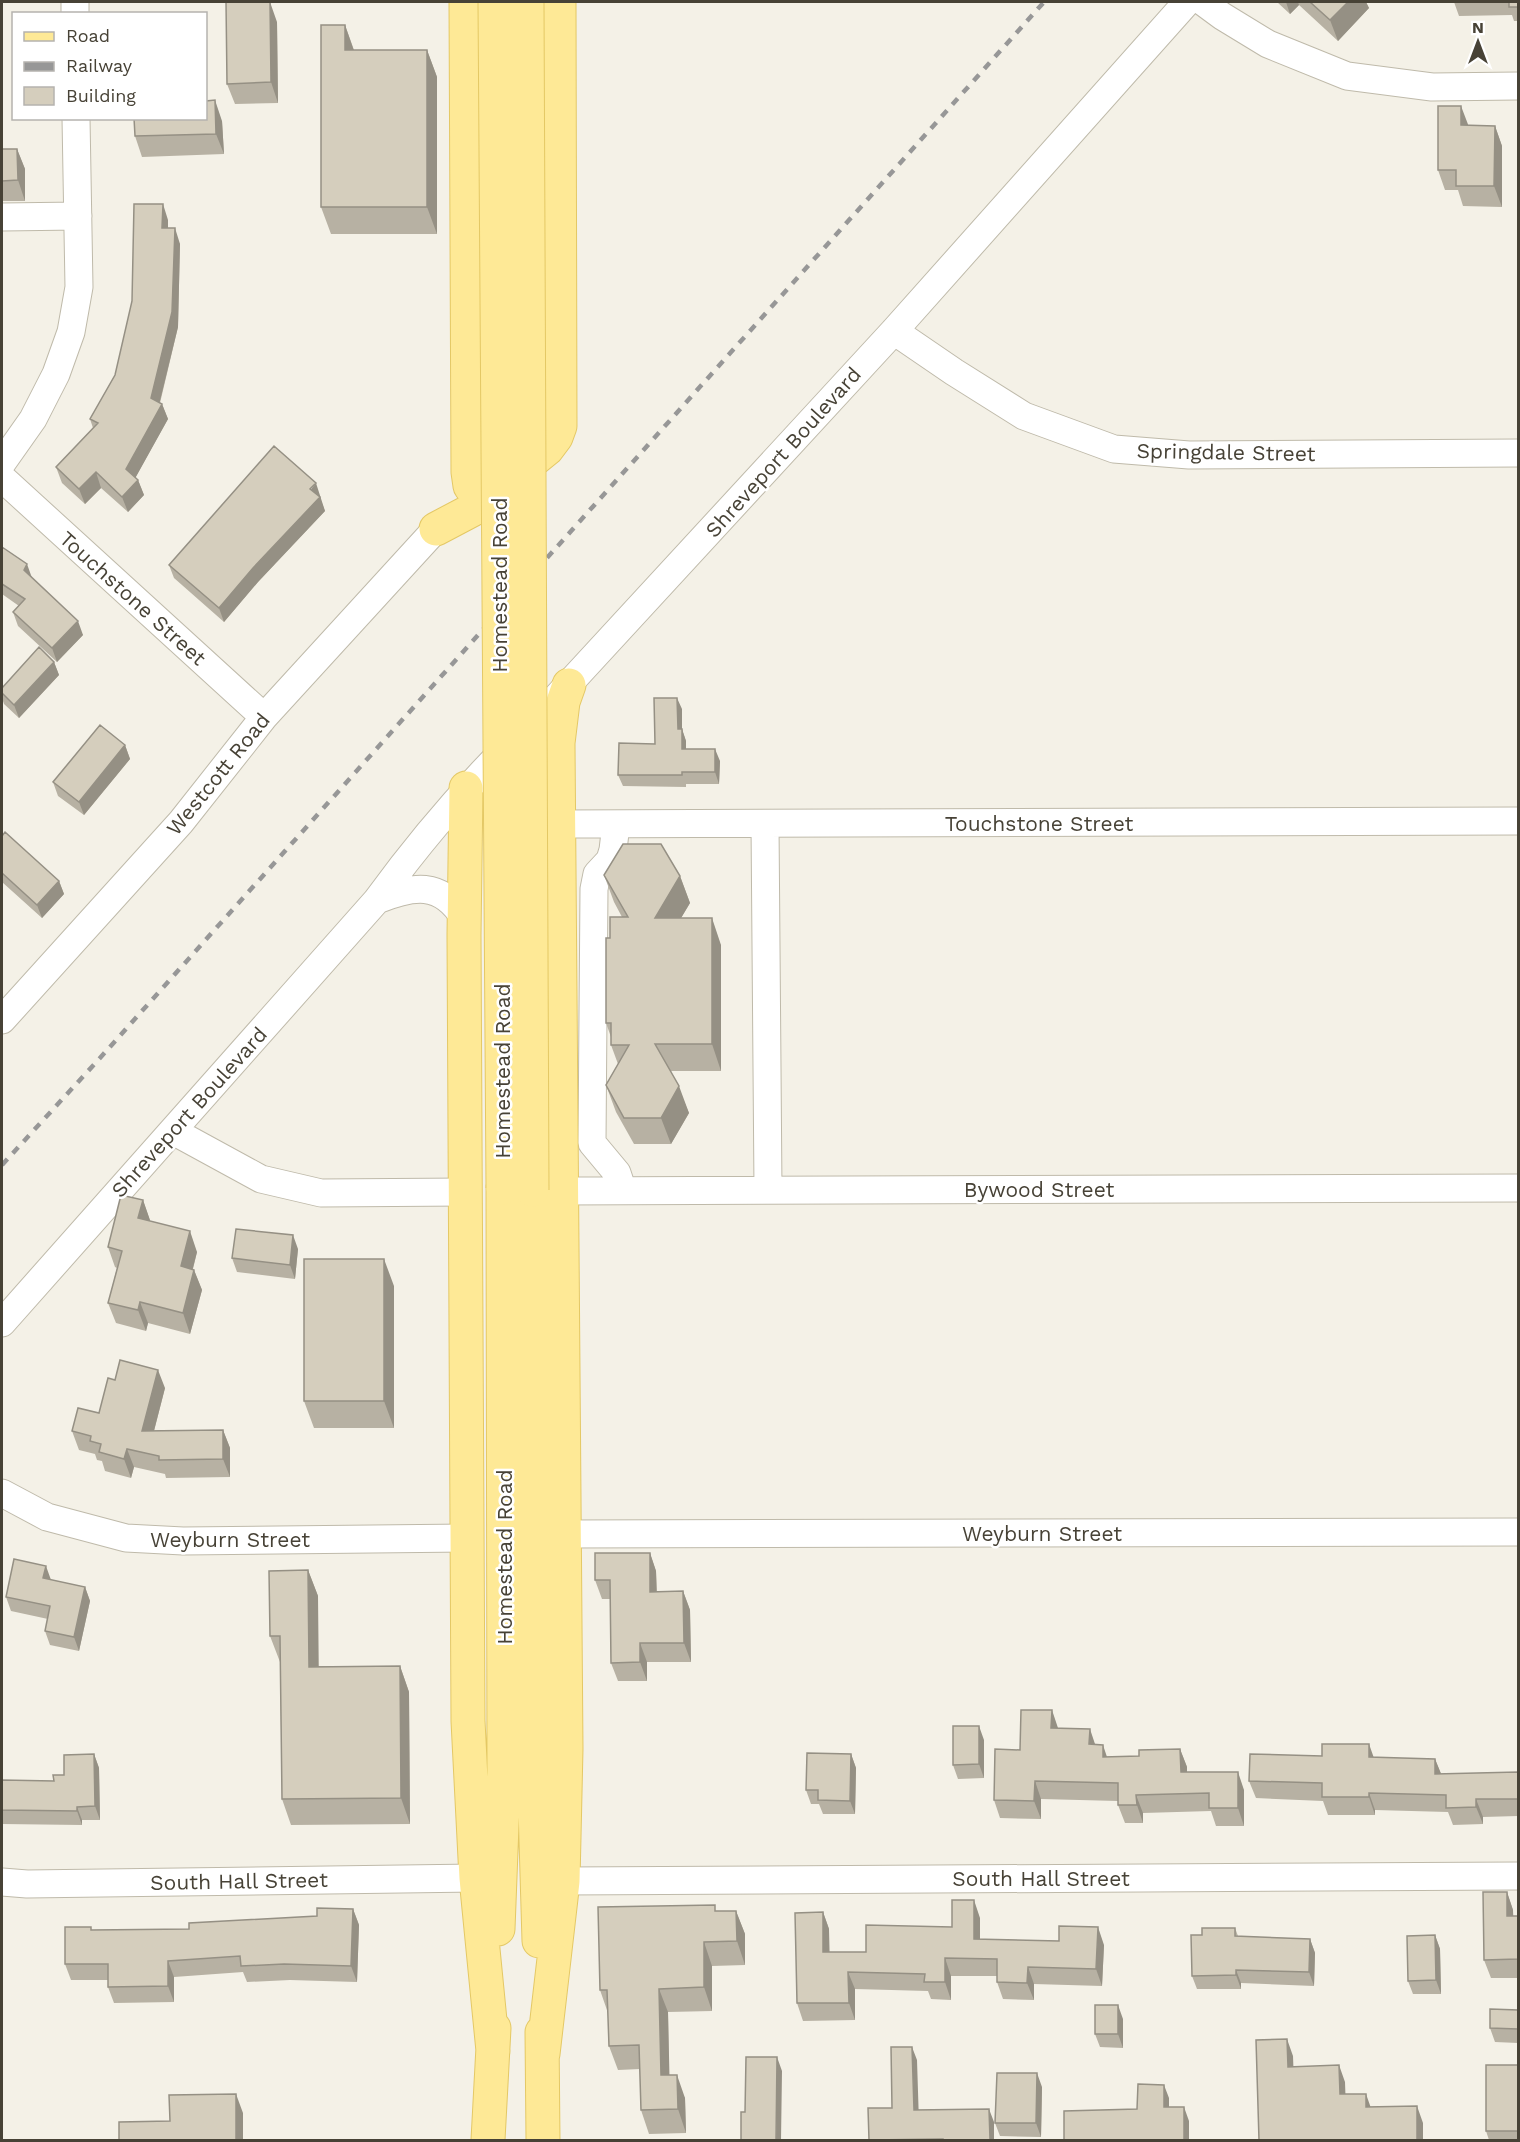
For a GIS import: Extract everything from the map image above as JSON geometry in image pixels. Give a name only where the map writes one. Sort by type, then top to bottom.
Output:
[{"type":"main road","points":[[466,2],[468,472],[470,486],[477,495],[488,498]]},
{"type":"main road","name":"Homestead Road","points":[[488,2140],[532,1190],[495,2]]},
{"type":"main road","name":"Homestead Road","points":[[527,2],[534,1773],[543,2054],[543,2140]]},
{"type":"main road","points":[[436,530],[472,510],[547,449],[556,437],[560,426],[559,2]]},
{"type":"main road","points":[[436,530],[453,505],[468,472]]},
{"type":"main road","points":[[543,2054],[563,1881],[566,1534],[532,1190],[560,824],[558,743],[561,711],[569,685]]},
{"type":"main road","points":[[532,722],[543,725],[553,733],[558,743]]},
{"type":"main road","points":[[466,788],[464,918],[468,1721],[476,1878],[493,2051]]},
{"type":"street","name":"Shreveport Boulevard","points":[[2,1323],[377,900],[466,788],[569,685],[894,331],[1187,2]]},
{"type":"street","points":[[1203,2],[1268,44],[1347,76],[1432,87],[1518,86]]},
{"type":"street","points":[[2,463],[33,419],[56,374],[71,332],[79,287],[76,120]]},
{"type":"street","points":[[2,217],[78,216]]},
{"type":"street","name":"Springdale Street","points":[[894,331],[1024,416],[1114,449],[1189,455],[1518,453]]},
{"type":"street","name":"Touchstone Street","points":[[2,478],[264,717]]},
{"type":"street","name":"Westcott Road","points":[[2,1020],[181,822],[264,717],[436,530]]},
{"type":"street","name":"Touchstone Street","points":[[560,824],[1518,821]]},
{"type":"street","points":[[616,824],[610,860],[597,874],[594,889],[592,1143],[617,1173],[622,1191]]},
{"type":"street","points":[[765,824],[768,1190]]},
{"type":"street","name":"Shreveport Boulevard","points":[[377,900],[402,890],[418,888],[447,897],[456,904],[464,918]]},
{"type":"street","points":[[173,1131],[261,1179],[321,1193],[466,1192]]},
{"type":"street","name":"Bywood Street","points":[[532,1190],[1518,1188]]},
{"type":"street","name":"Weyburn Street","points":[[2,1493],[48,1517],[126,1538],[183,1541],[467,1538]]},
{"type":"street","name":"Weyburn Street","points":[[566,1534],[1518,1532]]},
{"type":"street","name":"South Hall Street","points":[[563,1881],[1518,1876]]},
{"type":"street","name":"South Hall Street","points":[[2,1882],[27,1884],[476,1878]]},
{"type":"building","points":[[226,2],[270,2],[271,82],[227,84]]},
{"type":"building","points":[[1310,2],[1348,2],[1330,20]]},
{"type":"building","points":[[1509,2],[1518,2],[1518,7],[1509,7]]},
{"type":"building","points":[[321,25],[345,25],[345,50],[427,50],[427,207],[321,207]]},
{"type":"building","points":[[215,100],[216,134],[135,136],[134,120],[207,120],[207,101]]},
{"type":"building","points":[[1438,106],[1461,106],[1461,125],[1495,126],[1494,186],[1456,186],[1456,170],[1438,170]]},
{"type":"building","points":[[2,149],[17,149],[18,180],[2,181]]},
{"type":"building","points":[[134,204],[163,204],[162,228],[175,228],[172,312],[151,398],[162,404],[126,469],[138,480],[122,497],[96,472],[79,489],[56,467],[98,423],[90,419],[115,375],[132,301]]},
{"type":"building","points":[[274,446],[316,483],[310,489],[320,497],[219,608],[169,565]]},
{"type":"building","points":[[2,547],[27,564],[24,570],[78,621],[52,648],[13,612],[25,599],[2,584]]},
{"type":"building","points":[[39,647],[54,662],[14,705],[2,693],[2,688]]},
{"type":"building","points":[[654,698],[677,698],[678,729],[682,729],[682,749],[715,749],[715,772],[682,772],[682,775],[618,775],[619,743],[655,744]]},
{"type":"building","points":[[100,725],[125,745],[79,802],[53,782]]},
{"type":"building","points":[[5,832],[59,881],[37,905],[2,873],[2,836]]},
{"type":"building","points":[[623,844],[661,844],[680,876],[655,918],[712,918],[712,1044],[655,1044],[679,1086],[661,1118],[624,1118],[606,1085],[629,1045],[611,1045],[611,1023],[606,1023],[606,938],[610,938],[610,917],[628,917],[604,875]]},
{"type":"building","points":[[121,1195],[143,1200],[138,1218],[190,1231],[181,1266],[194,1270],[183,1313],[140,1302],[138,1310],[108,1303],[122,1251],[108,1247]]},
{"type":"building","points":[[236,1229],[293,1235],[290,1265],[232,1258]]},
{"type":"building","points":[[304,1259],[384,1259],[384,1401],[304,1401]]},
{"type":"building","points":[[120,1360],[158,1370],[142,1431],[223,1430],[223,1459],[159,1460],[159,1456],[127,1449],[124,1459],[99,1452],[101,1444],[90,1441],[91,1436],[72,1431],[78,1408],[99,1413],[108,1378],[115,1380]]},
{"type":"building","points":[[595,1553],[650,1553],[650,1592],[683,1591],[684,1643],[640,1643],[640,1662],[611,1663],[610,1580],[595,1580]]},
{"type":"building","points":[[14,1559],[46,1566],[43,1578],[85,1587],[74,1637],[45,1631],[50,1606],[6,1597]]},
{"type":"building","points":[[308,1570],[309,1667],[400,1666],[401,1798],[282,1799],[280,1636],[270,1636],[269,1571]]},
{"type":"building","points":[[1021,1710],[1052,1710],[1051,1728],[1090,1729],[1089,1744],[1103,1745],[1103,1757],[1139,1756],[1139,1750],[1180,1749],[1181,1772],[1238,1772],[1238,1808],[1209,1808],[1209,1793],[1136,1795],[1137,1805],[1118,1805],[1118,1783],[1035,1781],[1034,1801],[994,1800],[995,1749],[1020,1750]]},
{"type":"building","points":[[953,1726],[979,1726],[979,1764],[953,1765]]},
{"type":"building","points":[[1322,1744],[1369,1744],[1369,1757],[1435,1759],[1435,1774],[1518,1772],[1518,1799],[1476,1799],[1476,1807],[1446,1808],[1446,1795],[1369,1793],[1369,1797],[1322,1797],[1322,1783],[1249,1781],[1250,1754],[1322,1756]]},
{"type":"building","points":[[807,1753],[851,1754],[850,1801],[818,1800],[818,1790],[806,1790]]},
{"type":"building","points":[[94,1754],[95,1806],[77,1807],[77,1811],[2,1810],[2,1780],[54,1781],[53,1775],[64,1775],[64,1755]]},
{"type":"building","points":[[1483,1892],[1507,1892],[1507,1916],[1518,1916],[1518,1959],[1484,1960]]},
{"type":"building","points":[[952,1900],[974,1900],[974,1939],[1059,1941],[1059,1926],[1098,1927],[1096,1969],[1028,1967],[1027,1983],[997,1982],[997,1959],[945,1958],[945,1982],[924,1982],[925,1974],[848,1972],[849,2003],[797,2003],[795,1913],[823,1912],[823,1952],[866,1952],[866,1925],[952,1927]]},
{"type":"building","points":[[715,1905],[715,1911],[736,1911],[737,1941],[704,1942],[704,1987],[659,1989],[661,2075],[677,2075],[678,2109],[641,2110],[639,2045],[609,2046],[607,1990],[600,1990],[598,1907]]},
{"type":"building","points":[[317,1908],[353,1909],[351,1966],[284,1964],[241,1966],[240,1956],[168,1961],[168,1986],[108,1987],[108,1964],[65,1964],[65,1927],[91,1927],[91,1930],[189,1929],[189,1923],[317,1916]]},
{"type":"building","points":[[1202,1928],[1235,1928],[1235,1936],[1310,1939],[1309,1972],[1236,1970],[1236,1975],[1192,1976],[1191,1935],[1202,1935]]},
{"type":"building","points":[[1435,1935],[1436,1980],[1408,1981],[1407,1936]]},
{"type":"building","points":[[1095,2005],[1118,2005],[1118,2034],[1095,2034]]},
{"type":"building","points":[[1490,2009],[1518,2010],[1518,2029],[1490,2028]]},
{"type":"building","points":[[1287,2039],[1288,2067],[1339,2065],[1340,2094],[1366,2094],[1366,2107],[1417,2106],[1417,2140],[1259,2140],[1256,2040]]},
{"type":"building","points":[[891,2047],[912,2047],[914,2110],[989,2109],[990,2140],[869,2140],[868,2108],[892,2108]]},
{"type":"building","points":[[746,2057],[777,2057],[776,2140],[741,2140],[741,2112],[745,2112]]},
{"type":"building","points":[[1486,2065],[1518,2065],[1518,2131],[1486,2131]]},
{"type":"building","points":[[997,2073],[1037,2073],[1036,2123],[995,2123]]},
{"type":"building","points":[[1138,2084],[1164,2085],[1164,2107],[1184,2107],[1184,2140],[1064,2140],[1064,2111],[1137,2109]]},
{"type":"building","points":[[236,2094],[236,2140],[119,2140],[119,2122],[170,2121],[169,2095]]},
{"type":"railway","points":[[2,1165],[1044,2]]}]
